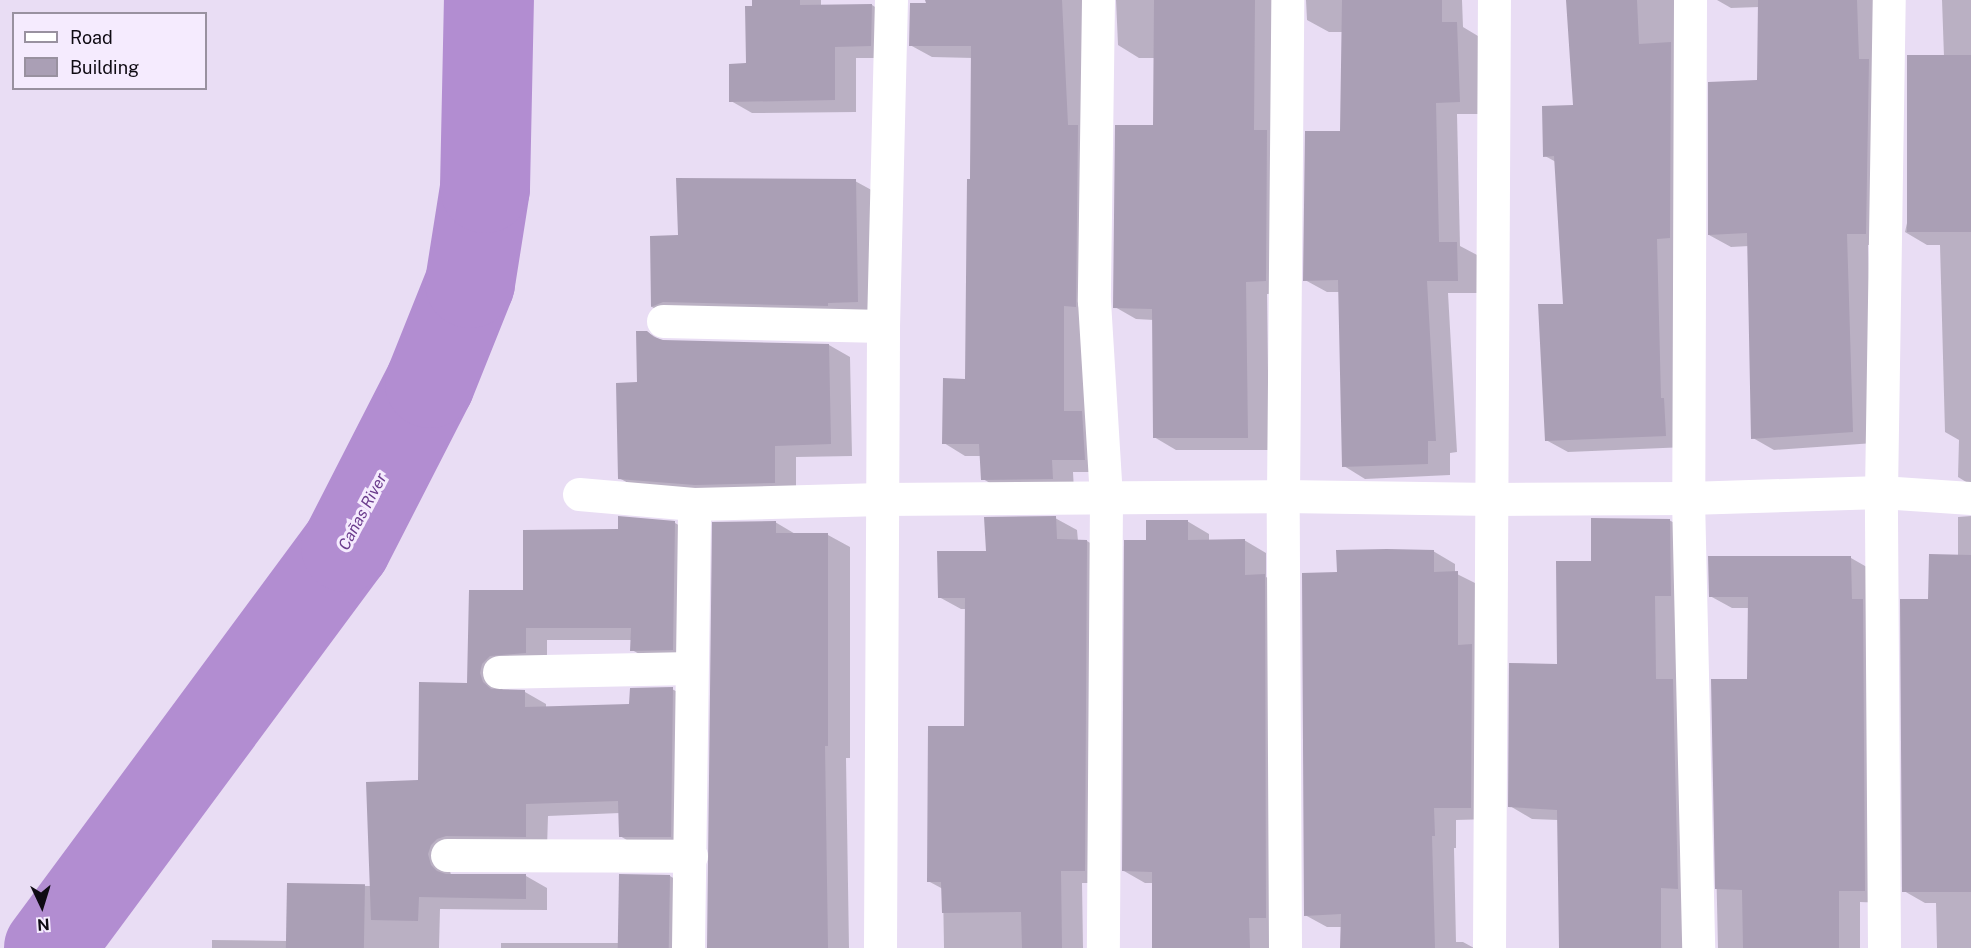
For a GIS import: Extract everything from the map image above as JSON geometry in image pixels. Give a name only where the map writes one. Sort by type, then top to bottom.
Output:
[{"type":"street","points":[[880,948],[883,326],[891,0]]},
{"type":"street","points":[[1098,0],[1094,301],[1106,498],[1103,948]]},
{"type":"street","points":[[1285,948],[1283,496],[1287,0]]},
{"type":"street","points":[[1489,948],[1494,0]]},
{"type":"street","points":[[1690,0],[1689,498],[1698,948]]},
{"type":"street","points":[[1884,948],[1881,492],[1889,0]]},
{"type":"street","points":[[663,321],[883,326]]},
{"type":"street","points":[[579,494],[694,504],[882,499],[1283,496],[1493,499],[1689,498],[1881,492],[1971,498]]},
{"type":"street","points":[[688,948],[694,504]]},
{"type":"street","points":[[499,672],[691,668]]},
{"type":"street","points":[[447,855],[691,856]]},
{"type":"building","points":[[752,0],[800,0],[800,5],[872,4],[871,46],[835,47],[835,100],[729,102],[729,64],[746,63],[745,6],[752,6]]},
{"type":"building","points":[[925,0],[1062,0],[1068,125],[1078,125],[1076,307],[1064,306],[1064,411],[1082,411],[1085,460],[1052,460],[1053,479],[981,480],[979,444],[942,444],[943,378],[965,379],[971,46],[909,46],[910,3],[926,3]]},
{"type":"building","points":[[1154,0],[1255,0],[1254,130],[1267,130],[1266,281],[1246,282],[1248,438],[1153,438],[1152,309],[1113,308],[1115,125],[1153,125]]},
{"type":"building","points":[[1342,0],[1442,0],[1442,22],[1457,22],[1460,102],[1436,103],[1439,242],[1457,242],[1458,281],[1427,281],[1436,441],[1428,441],[1428,464],[1342,467],[1338,280],[1303,281],[1305,131],[1340,131]]},
{"type":"building","points":[[1566,0],[1637,0],[1639,44],[1671,42],[1670,238],[1657,239],[1661,398],[1664,398],[1666,436],[1545,441],[1538,304],[1563,304],[1554,156],[1543,157],[1542,106],[1573,105]]},
{"type":"building","points":[[1758,0],[1857,0],[1859,59],[1869,59],[1866,234],[1847,234],[1853,432],[1751,439],[1747,233],[1708,235],[1708,82],[1757,80]]},
{"type":"building","points":[[1907,55],[1971,55],[1971,232],[1907,232]]},
{"type":"building","points":[[676,178],[856,179],[858,302],[828,303],[828,306],[663,302],[651,307],[650,236],[678,235]]},
{"type":"building","points":[[636,331],[647,331],[663,340],[829,344],[831,444],[775,446],[775,483],[695,485],[618,479],[616,383],[637,382]]},
{"type":"building","points":[[618,516],[675,521],[673,650],[630,651],[631,628],[526,628],[526,653],[490,656],[482,664],[480,673],[483,682],[491,689],[525,690],[525,707],[629,704],[630,688],[673,687],[671,837],[619,837],[618,801],[526,804],[526,837],[446,836],[437,839],[431,845],[428,854],[431,865],[437,871],[446,874],[526,874],[526,899],[419,897],[418,921],[371,920],[366,782],[418,780],[419,682],[467,683],[469,590],[523,590],[523,530],[618,529]]},
{"type":"building","points":[[1056,516],[1057,539],[1087,540],[1085,871],[1061,871],[1062,948],[1022,948],[1021,912],[942,913],[941,882],[927,882],[928,726],[964,726],[965,598],[938,598],[937,551],[986,551],[984,517]]},
{"type":"building","points":[[1591,518],[1670,519],[1671,596],[1655,596],[1656,679],[1673,679],[1678,889],[1661,888],[1661,948],[1559,948],[1557,810],[1508,807],[1509,663],[1557,664],[1556,561],[1591,561]]},
{"type":"building","points":[[1146,520],[1188,520],[1188,540],[1245,539],[1245,575],[1265,574],[1266,918],[1249,918],[1250,948],[1152,948],[1152,872],[1122,871],[1124,540],[1146,540]]},
{"type":"building","points":[[776,521],[776,533],[828,533],[828,746],[825,746],[828,948],[707,948],[712,522]]},
{"type":"building","points":[[1336,550],[1434,550],[1434,572],[1458,571],[1458,645],[1472,644],[1471,808],[1434,808],[1435,836],[1432,836],[1435,948],[1340,948],[1341,914],[1304,916],[1302,573],[1337,572]]},
{"type":"building","points":[[1929,554],[1971,555],[1971,892],[1902,892],[1900,599],[1928,599]]},
{"type":"building","points":[[1708,556],[1851,556],[1852,599],[1863,599],[1865,891],[1839,891],[1839,948],[1743,948],[1742,890],[1715,889],[1711,679],[1747,679],[1748,597],[1709,597]]},
{"type":"building","points":[[619,874],[670,875],[669,948],[618,948]]},
{"type":"building","points":[[287,883],[365,884],[364,948],[286,948]]},
{"type":"waterway","name":"Cañas River","points":[[49,948],[346,547],[430,383],[470,283],[485,188],[489,0]]}]
